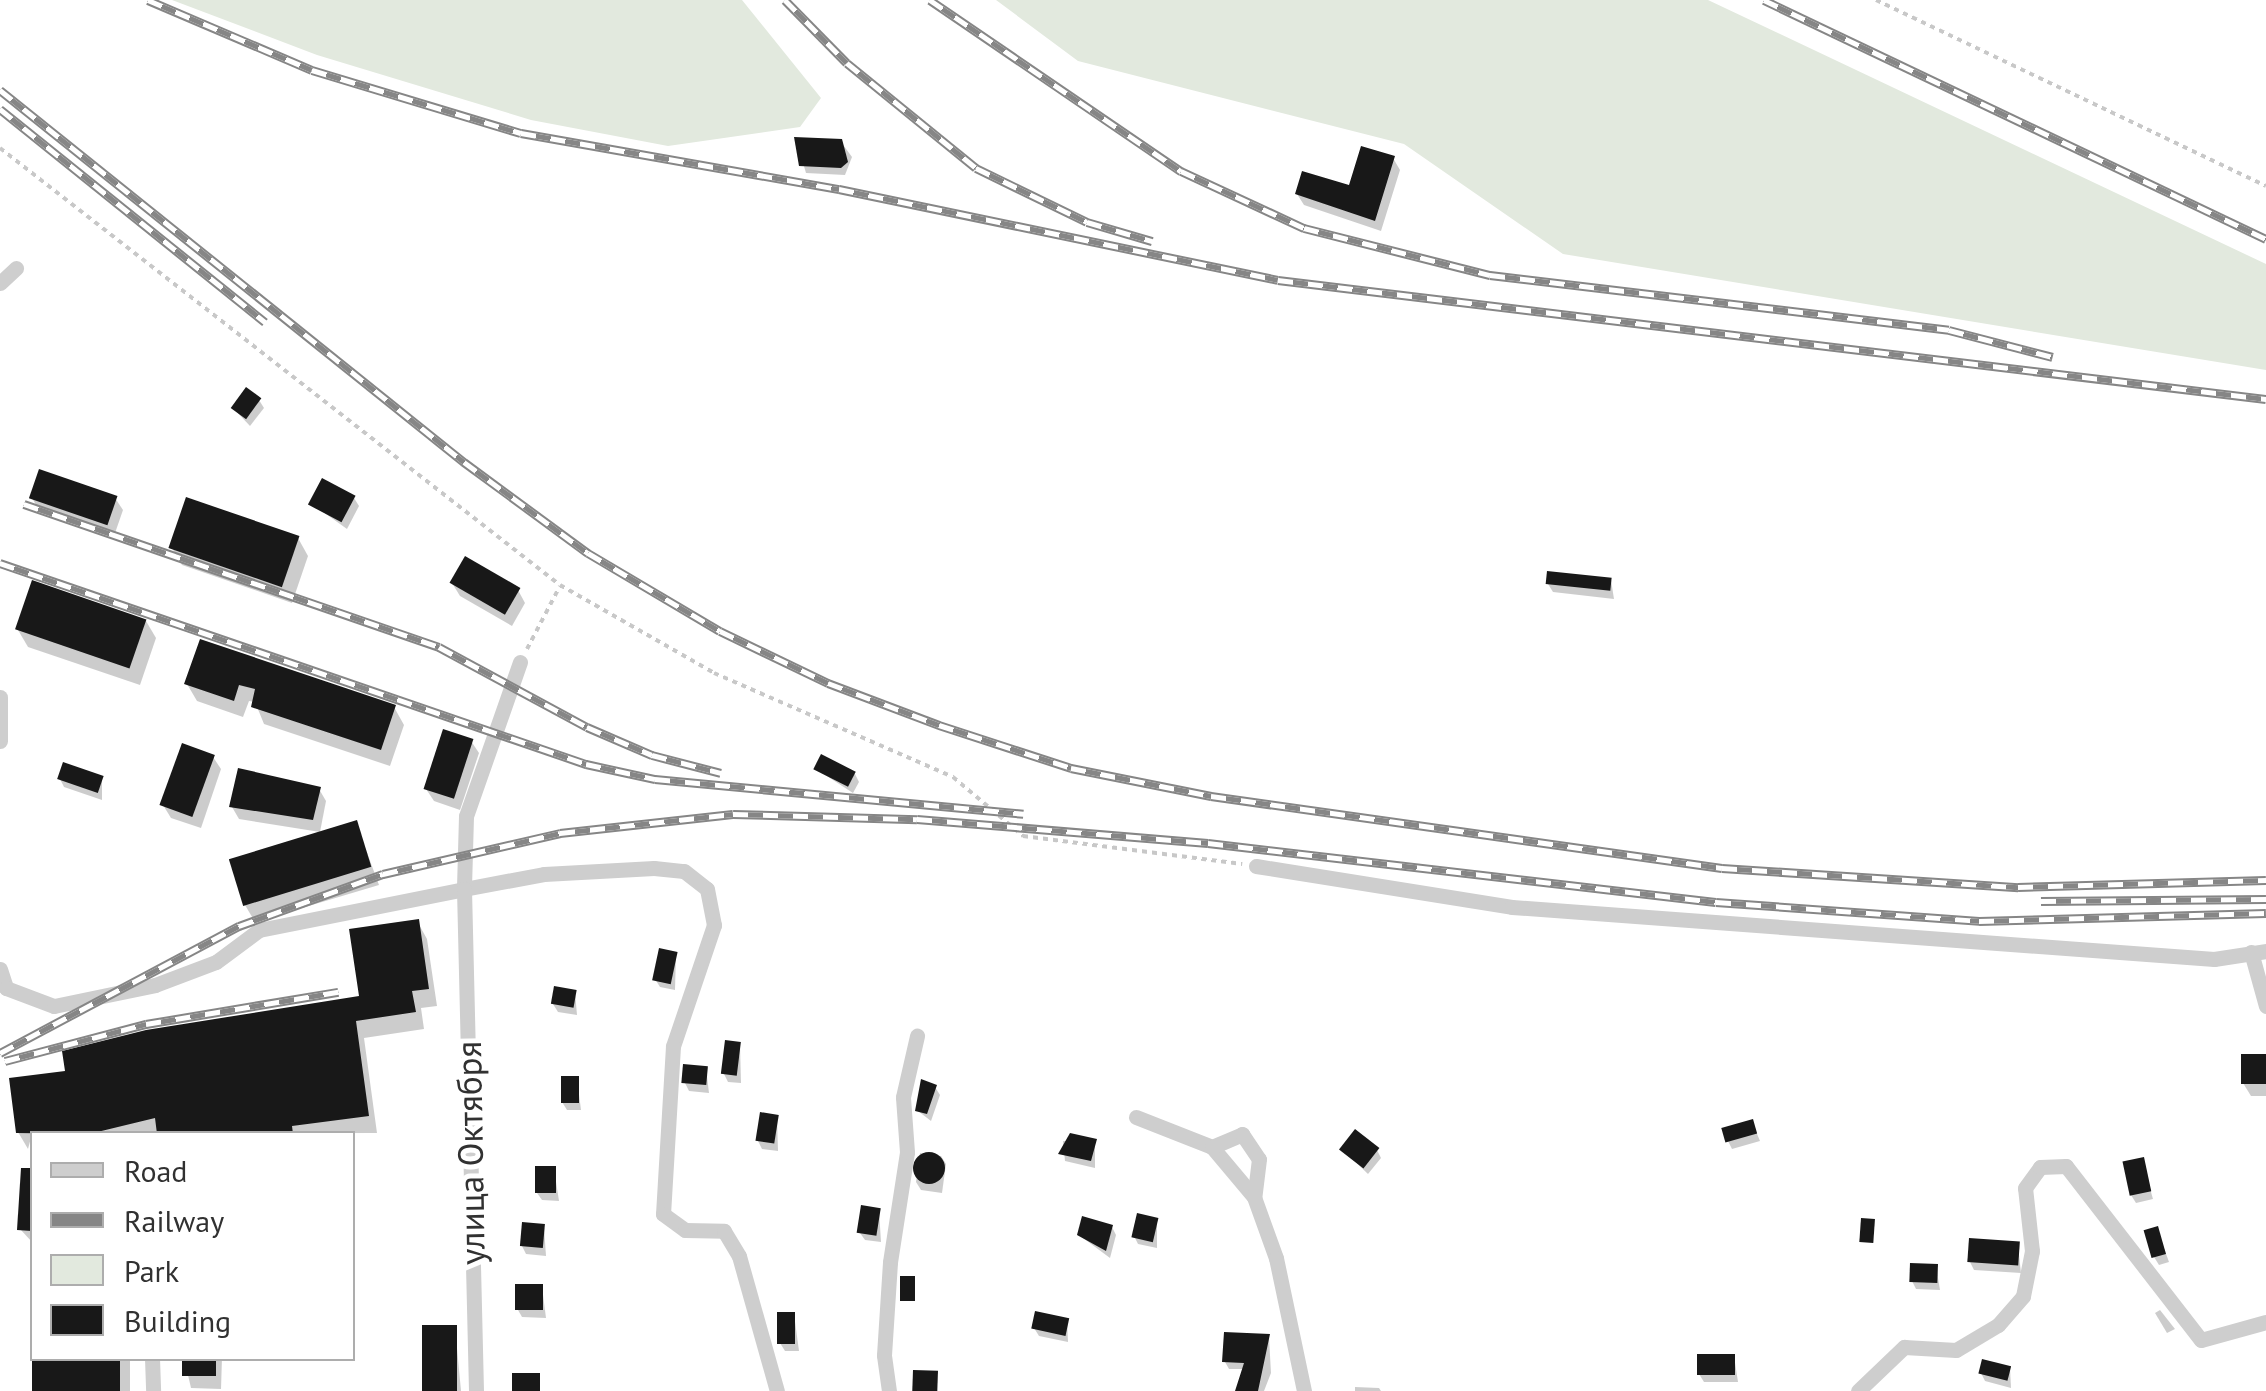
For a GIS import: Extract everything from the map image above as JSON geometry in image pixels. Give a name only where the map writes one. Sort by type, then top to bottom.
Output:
[{"type":"street","points":[[0,283],[16,268]]},
{"type":"street","name":"улица Октября","points":[[476,1391],[464,915],[466,816],[520,662]]},
{"type":"street","points":[[0,697],[0,741]]},
{"type":"street","points":[[1256,866],[1512,907],[2214,959],[2258,951],[2266,1006]]},
{"type":"street","points":[[0,969],[6,988],[54,1006],[155,985],[216,962],[260,930],[544,874],[684,870],[707,889],[714,926],[674,1046],[663,1214],[685,1230],[724,1231],[740,1256],[777,1391]]},
{"type":"street","points":[[889,1391],[884,1355],[890,1262],[907,1152],[903,1097],[917,1036]]},
{"type":"street","points":[[1136,1117],[1212,1146],[1254,1197],[1276,1258],[1304,1391]]},
{"type":"street","points":[[1212,1146],[1242,1134],[1259,1158],[1254,1197]]},
{"type":"street","points":[[1858,1391],[1904,1347],[1956,1350],[1998,1325],[2023,1296],[2032,1251],[2025,1188],[2040,1167],[2066,1166],[2201,1340],[2266,1322]]},
{"type":"street","points":[[152,1361],[153,1391]]},
{"type":"path","points":[[1876,0],[2266,186]]},
{"type":"path","points":[[0,148],[560,585],[714,674],[953,777],[1023,836],[1256,866]]},
{"type":"path","points":[[520,662],[560,585]]},
{"type":"green space","points":[[172,0],[742,0],[821,98],[800,127],[668,146],[531,120],[317,55]]},
{"type":"green space","points":[[996,0],[1708,0],[2266,264],[2266,370],[1563,254],[1404,144],[1078,61]]},
{"type":"building","points":[[794,137],[842,139],[848,162],[841,168],[799,166]]},
{"type":"building","points":[[1361,146],[1395,156],[1375,221],[1295,194],[1302,171],[1349,185]]},
{"type":"building","points":[[246,387],[261,398],[246,419],[231,408]]},
{"type":"building","points":[[39,469],[117,496],[107,525],[29,498]]},
{"type":"building","points":[[322,478],[356,496],[341,522],[308,504]]},
{"type":"building","points":[[186,497],[299,536],[282,587],[168,548]]},
{"type":"building","points":[[465,556],[520,588],[505,615],[450,583]]},
{"type":"building","points":[[1547,571],[1612,578],[1610,591],[1546,584]]},
{"type":"building","points":[[32,580],[146,619],[129,669],[15,629]]},
{"type":"building","points":[[200,639],[396,705],[381,750],[251,707],[255,689],[239,685],[234,701],[184,684]]},
{"type":"building","points":[[443,729],[473,739],[454,799],[424,789]]},
{"type":"building","points":[[182,743],[215,755],[192,817],[159,805]]},
{"type":"building","points":[[821,754],[856,772],[848,787],[813,769]]},
{"type":"building","points":[[63,762],[104,776],[98,793],[57,779]]},
{"type":"building","points":[[238,768],[321,787],[313,820],[229,807]]},
{"type":"building","points":[[357,820],[371,867],[243,906],[229,859]]},
{"type":"building","points":[[419,919],[429,989],[412,991],[416,1012],[356,1021],[369,1116],[292,1126],[293,1131],[157,1131],[155,1118],[101,1131],[16,1133],[9,1078],[65,1071],[62,1051],[146,1030],[359,996],[349,929]]},
{"type":"building","points":[[659,948],[678,952],[671,984],[652,980]]},
{"type":"building","points":[[554,986],[577,990],[574,1008],[551,1004]]},
{"type":"building","points":[[725,1040],[741,1042],[737,1076],[721,1074]]},
{"type":"building","points":[[2241,1054],[2266,1054],[2266,1084],[2241,1084]]},
{"type":"building","points":[[683,1064],[708,1066],[706,1085],[681,1083]]},
{"type":"building","points":[[561,1076],[579,1076],[579,1103],[561,1103]]},
{"type":"building","points":[[921,1079],[937,1085],[927,1114],[915,1111]]},
{"type":"building","points":[[760,1112],[779,1115],[774,1144],[755,1141]]},
{"type":"building","points":[[1753,1119],[1757,1133],[1725,1143],[1721,1128]]},
{"type":"building","points":[[1355,1129],[1379,1148],[1363,1169],[1339,1149]]},
{"type":"building","points":[[1070,1133],[1097,1139],[1091,1161],[1058,1154]]},
{"type":"building","points":[[929,1152],[940,1157],[945,1168],[940,1179],[929,1184],[918,1179],[913,1168],[918,1157]]},
{"type":"building","points":[[2144,1157],[2151,1191],[2130,1196],[2122,1162]]},
{"type":"building","points":[[535,1166],[556,1166],[556,1193],[535,1193]]},
{"type":"building","points":[[21,1168],[30,1168],[30,1231],[17,1230]]},
{"type":"building","points":[[861,1205],[881,1208],[876,1236],[857,1233]]},
{"type":"building","points":[[1137,1213],[1158,1218],[1153,1242],[1131,1237]]},
{"type":"building","points":[[1082,1216],[1113,1225],[1106,1251],[1077,1235]]},
{"type":"building","points":[[1861,1218],[1875,1219],[1873,1243],[1859,1242]]},
{"type":"building","points":[[522,1222],[545,1224],[543,1248],[520,1246]]},
{"type":"building","points":[[2158,1226],[2166,1254],[2152,1258],[2144,1230]]},
{"type":"building","points":[[1969,1238],[2020,1242],[2018,1265],[1967,1262]]},
{"type":"building","points":[[1910,1263],[1938,1264],[1937,1283],[1909,1282]]},
{"type":"building","points":[[900,1276],[915,1276],[915,1301],[900,1301]]},
{"type":"building","points":[[515,1284],[543,1284],[543,1310],[515,1310]]},
{"type":"building","points":[[1035,1311],[1069,1318],[1065,1336],[1031,1329]]},
{"type":"building","points":[[777,1312],[795,1312],[795,1344],[777,1344]]},
{"type":"building","points":[[422,1325],[457,1325],[457,1391],[422,1391]]},
{"type":"building","points":[[1224,1332],[1270,1334],[1258,1391],[1235,1391],[1244,1363],[1222,1362]]},
{"type":"building","points":[[1697,1354],[1735,1354],[1735,1375],[1697,1375]]},
{"type":"building","points":[[1982,1359],[2011,1366],[2007,1381],[1978,1374]]},
{"type":"building","points":[[32,1361],[120,1361],[120,1391],[32,1391]]},
{"type":"building","points":[[182,1361],[216,1361],[216,1376],[182,1376]]},
{"type":"building","points":[[913,1370],[938,1371],[937,1391],[912,1391]]},
{"type":"building","points":[[512,1373],[540,1373],[540,1391],[512,1391]]},
{"type":"railway","points":[[148,0],[312,70],[521,133],[839,189],[1278,280],[2266,399]]},
{"type":"railway","points":[[785,0],[847,63],[976,168],[1087,222],[1152,241]]},
{"type":"railway","points":[[930,0],[1181,171],[1304,228],[1490,275],[1949,330],[2053,357]]},
{"type":"railway","points":[[1764,0],[2266,239]]},
{"type":"railway","points":[[0,90],[464,462],[588,553],[720,631],[828,683],[939,725],[1071,768],[1211,796],[1722,868],[2018,887],[2266,880]]},
{"type":"railway","points":[[0,109],[265,322]]},
{"type":"railway","points":[[24,504],[439,647],[587,727],[652,755],[721,773]]},
{"type":"railway","points":[[0,563],[586,764],[655,779],[1023,814]]},
{"type":"railway","points":[[0,1053],[239,926],[383,874],[560,833],[733,814],[917,819],[1208,843],[1716,902],[1979,921],[2266,913]]},
{"type":"railway","points":[[2041,901],[2266,899]]},
{"type":"railway","points":[[5,1061],[146,1024],[338,992]]}]
